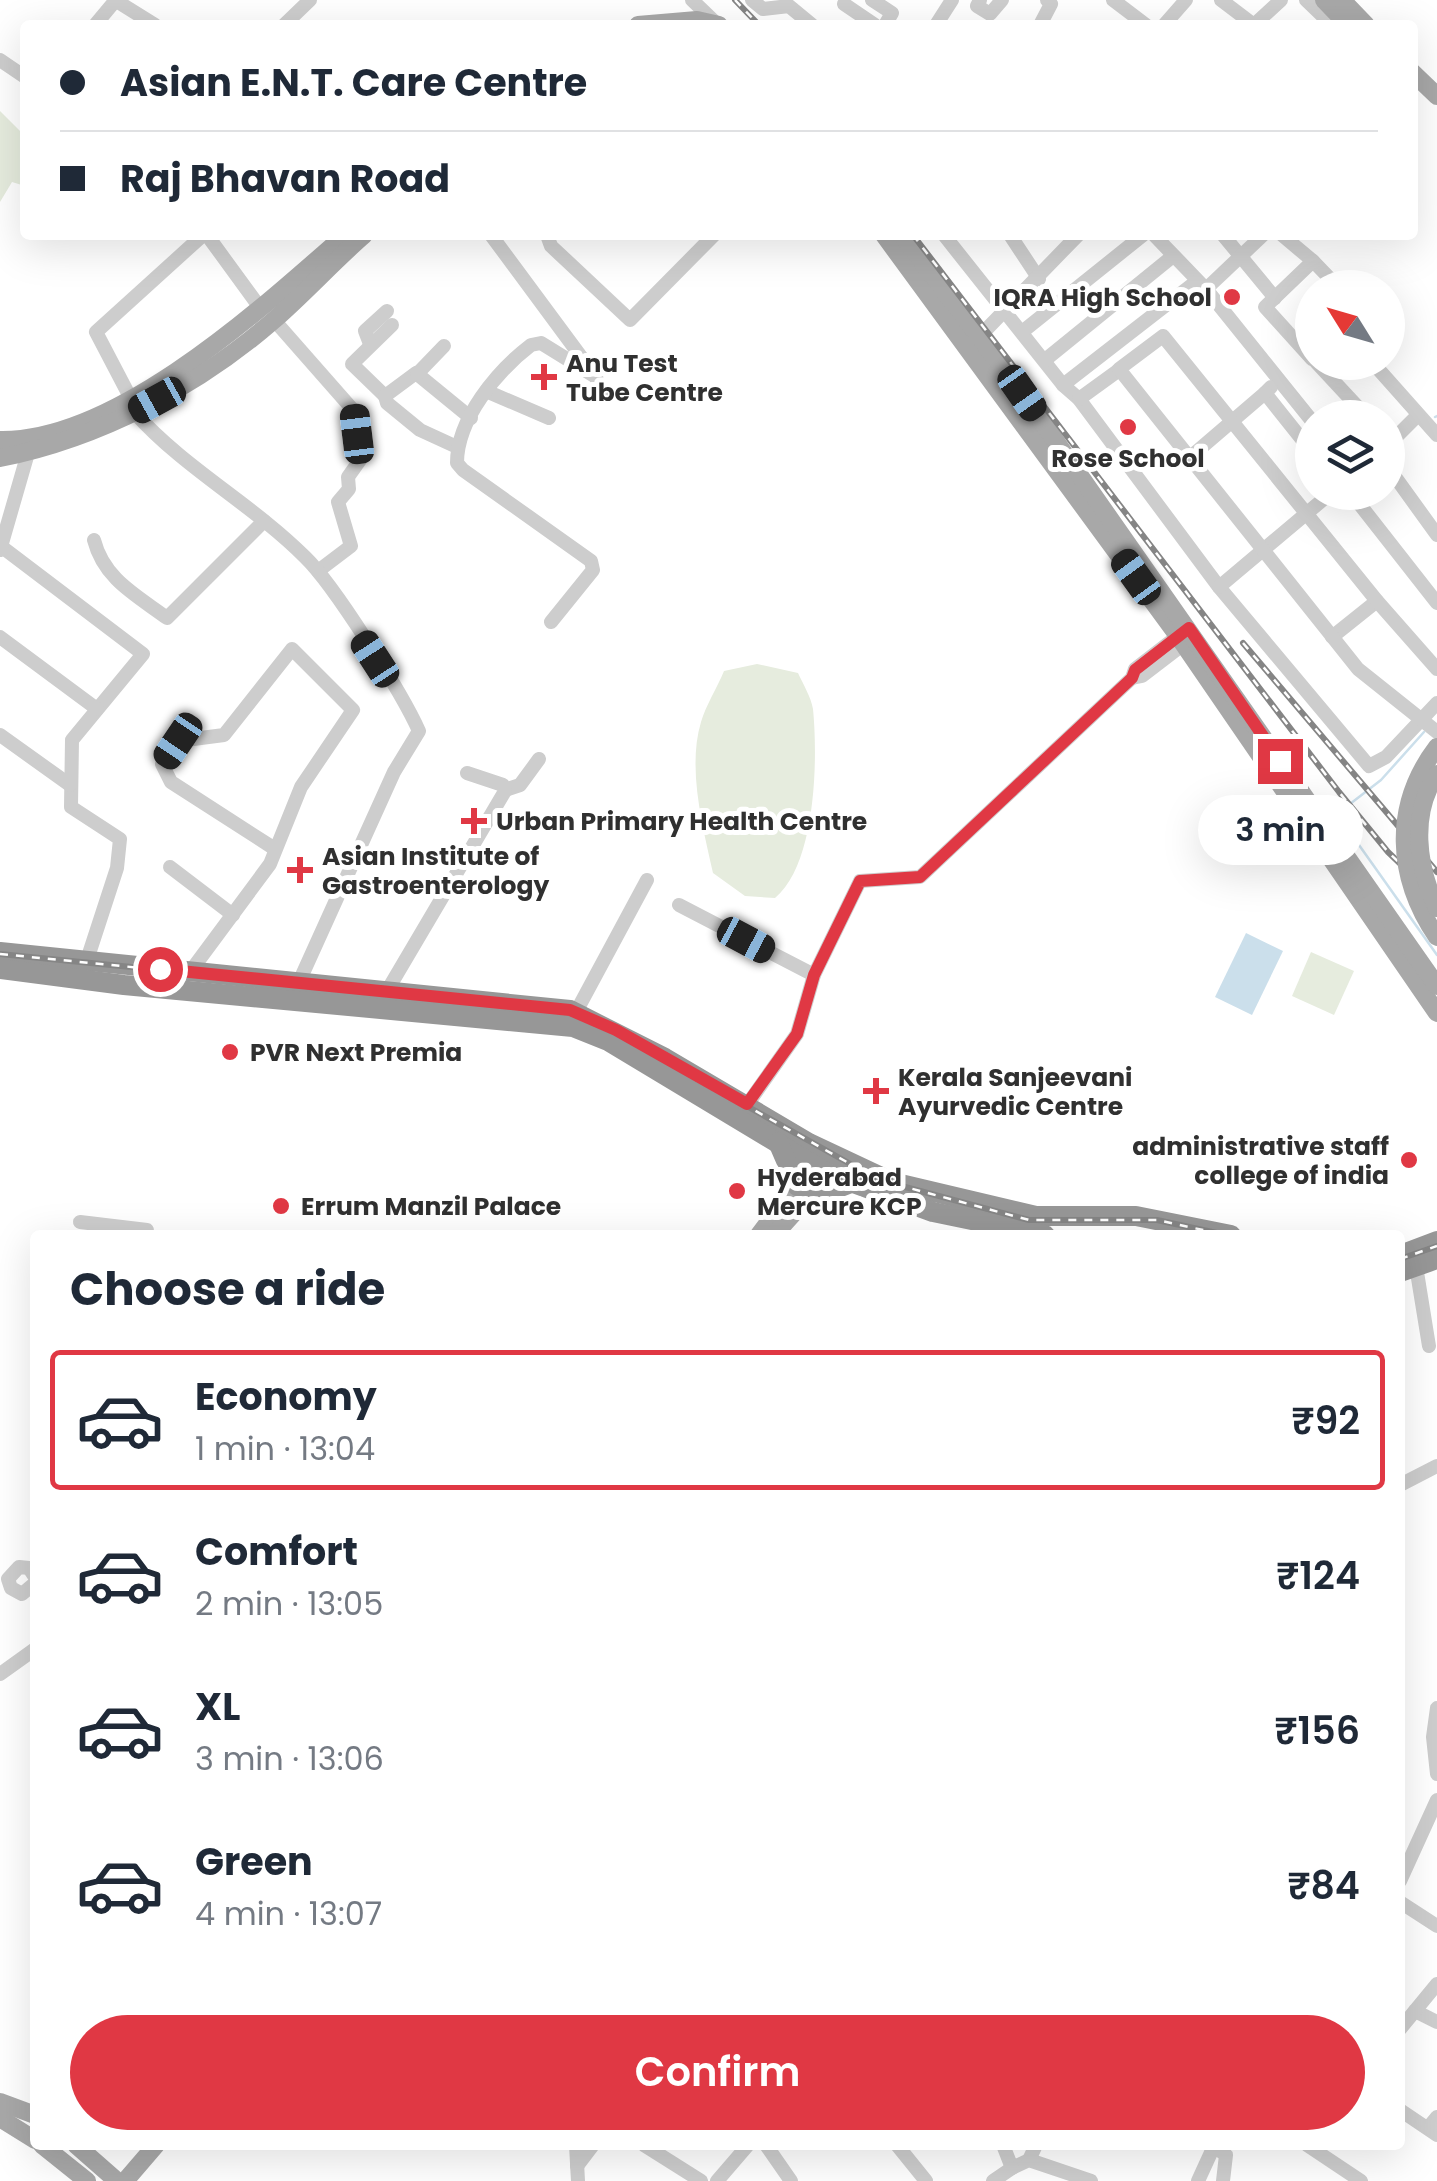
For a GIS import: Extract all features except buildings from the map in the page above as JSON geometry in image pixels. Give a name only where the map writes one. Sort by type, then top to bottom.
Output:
[{"type":"highway","points":[[0,952],[387,991],[513,1011],[588,1032],[777,1141],[809,1180],[851,1183],[977,1229],[1018,1222],[1136,1216],[1206,1230]]},
{"type":"highway","points":[[0,969],[124,985],[576,1012],[866,1172],[1035,1230]]},
{"type":"highway","points":[[809,1180],[851,1183]]},
{"type":"highway","points":[[1413,1263],[1437,1240]]},
{"type":"main road","points":[[1324,0],[1343,20]]},
{"type":"main road","points":[[1342,0],[1361,20]]},
{"type":"main road","points":[[1418,78],[1437,96]]},
{"type":"main road","points":[[1418,94],[1437,111]]},
{"type":"main road","points":[[268,314],[339,240]]},
{"type":"main road","points":[[0,458],[28,452],[132,405],[191,361],[268,314],[358,240]]},
{"type":"main road","points":[[888,240],[1186,636],[1437,1012]]},
{"type":"main road","points":[[906,240],[979,337],[1186,636],[1437,986]]},
{"type":"main road","points":[[0,440],[32,438],[132,405]]},
{"type":"main road","points":[[1437,747],[1408,801],[1404,854],[1415,900],[1437,937]]},
{"type":"main road","points":[[1437,774],[1419,822],[1420,864],[1437,908]]},
{"type":"main road","points":[[763,1230],[809,1180]]},
{"type":"main road","points":[[777,1230],[809,1180]]},
{"type":"main road","points":[[0,2102],[30,2113]]},
{"type":"main road","points":[[0,2118],[30,2137]]},
{"type":"main road","points":[[48,2150],[88,2181]]},
{"type":"main road","points":[[83,2151],[117,2163],[146,2150]]},
{"type":"main road","points":[[83,2151],[116,2181],[146,2150]]},
{"type":"main road","points":[[125,2181],[146,2150]]},
{"type":"main road","points":[[140,2181],[146,2150]]},
{"type":"street","points":[[99,20],[115,0],[147,20]]},
{"type":"street","points":[[692,0],[713,20]]},
{"type":"street","points":[[752,0],[763,9],[789,6],[806,20]]},
{"type":"street","points":[[872,0],[892,13],[888,20]]},
{"type":"street","points":[[976,2],[990,14],[1002,0]]},
{"type":"street","points":[[1168,20],[1186,0]]},
{"type":"street","points":[[1221,0],[1254,20]]},
{"type":"street","points":[[1262,20],[1281,0]]},
{"type":"street","points":[[1306,0],[1327,20]]},
{"type":"street","points":[[1107,1],[1138,20]]},
{"type":"street","points":[[844,4],[868,20]]},
{"type":"street","points":[[199,240],[96,332],[132,405],[157,438],[264,521],[318,570],[419,731],[394,772],[298,982]]},
{"type":"street","points":[[209,240],[354,411],[365,453],[348,477],[350,488],[338,502],[352,543],[318,570]]},
{"type":"street","points":[[494,240],[596,377],[601,394]]},
{"type":"street","points":[[549,240],[630,320],[709,240]]},
{"type":"street","points":[[948,240],[1062,385],[1079,399],[1218,587],[1369,766],[1386,757],[1437,703]]},
{"type":"street","points":[[1013,240],[1039,279]]},
{"type":"street","points":[[979,337],[1039,279],[1072,240]]},
{"type":"street","points":[[1022,332],[1138,240]]},
{"type":"street","points":[[1159,240],[1202,285],[1296,400]]},
{"type":"street","points":[[1227,240],[1275,298]]},
{"type":"street","points":[[1062,385],[1240,256],[1252,240]]},
{"type":"street","points":[[1288,240],[1322,270]]},
{"type":"street","points":[[1045,360],[1173,256]]},
{"type":"street","points":[[1295,339],[1265,308],[1313,261]]},
{"type":"street","points":[[390,318],[352,364],[385,396],[386,403],[420,430],[457,447]]},
{"type":"street","points":[[1079,399],[1163,336],[1377,601],[1437,669]]},
{"type":"street","points":[[550,622],[593,570],[591,561],[463,470],[457,463],[457,447],[486,391],[531,344],[541,344],[596,377]]},
{"type":"street","points":[[385,396],[417,374],[444,346]]},
{"type":"street","points":[[1119,370],[1358,669],[1436,731]]},
{"type":"street","points":[[417,374],[471,418]]},
{"type":"street","points":[[1188,459],[1280,380]]},
{"type":"street","points":[[1333,380],[1351,400]]},
{"type":"street","points":[[1388,380],[1437,435]]},
{"type":"street","points":[[486,391],[549,418]]},
{"type":"street","points":[[1265,393],[1295,431]]},
{"type":"street","points":[[1405,427],[1418,415]]},
{"type":"street","points":[[28,452],[1,548],[143,654],[72,740],[70,807],[120,839],[118,865],[86,962]]},
{"type":"street","points":[[1405,490],[1437,534]]},
{"type":"street","points":[[1218,587],[1312,510]]},
{"type":"street","points":[[1364,510],[1437,603]]},
{"type":"street","points":[[94,540],[100,563],[112,577],[167,618],[264,521]]},
{"type":"street","points":[[1332,637],[1377,601]]},
{"type":"street","points":[[747,1104],[797,1034],[814,975],[860,881],[920,877],[1132,678],[1142,676],[1186,636]]},
{"type":"street","points":[[0,637],[96,709]]},
{"type":"street","points":[[190,972],[276,850],[301,787],[353,710],[292,649],[224,735],[178,741],[162,764],[172,782],[276,850]]},
{"type":"street","points":[[0,735],[70,786]]},
{"type":"street","points":[[387,991],[505,790],[520,785],[540,759]]},
{"type":"street","points":[[468,774],[503,785],[505,790]]},
{"type":"street","points":[[170,867],[233,915]]},
{"type":"street","points":[[576,1012],[647,880]]},
{"type":"street","points":[[679,904],[814,975]]},
{"type":"street","points":[[80,1222],[147,1230]]},
{"type":"street","points":[[1413,1263],[1429,1346]]},
{"type":"street","points":[[1405,1482],[1437,1466]]},
{"type":"street","points":[[0,1674],[30,1653]]},
{"type":"street","points":[[1437,1708],[1437,1774]]},
{"type":"street","points":[[1405,1871],[1437,1800]]},
{"type":"street","points":[[1405,1905],[1437,1926]]},
{"type":"street","points":[[1405,2023],[1437,1984]]},
{"type":"street","points":[[1415,2011],[1437,2022]]},
{"type":"street","points":[[1405,2112],[1434,2126]]},
{"type":"street","points":[[578,2173],[590,2150]]},
{"type":"street","points":[[652,2150],[700,2181]]},
{"type":"street","points":[[717,2181],[744,2150]]},
{"type":"street","points":[[770,2150],[792,2181]]},
{"type":"street","points":[[901,2150],[926,2181]]},
{"type":"street","points":[[1005,2150],[1012,2168]]},
{"type":"street","points":[[1034,2181],[1035,2150]]},
{"type":"street","points":[[1198,2181],[1211,2150]]},
{"type":"street","points":[[1220,2150],[1226,2155],[1223,2181]]},
{"type":"street","points":[[1314,2150],[1357,2180]]},
{"type":"street","points":[[993,2181],[1012,2168],[1033,2162],[1091,2181]]},
{"type":"shaded area","points":[[0,111],[20,131],[20,184],[12,182],[0,202]]},
{"type":"shaded area","points":[[757,664],[798,673],[813,709],[814,782],[806,837],[789,882],[775,898],[745,896],[713,873],[696,778],[701,722],[724,671]]},
{"type":"shaded area","points":[[1311,952],[1354,971],[1334,1015],[1292,996]]},
{"type":"water","points":[[1246,933],[1283,951],[1252,1015],[1215,997]]},
{"type":"waterway","points":[[1424,732],[1381,780],[1337,814],[1437,955]]},
{"type":"railway","points":[[735,0],[754,20]]},
{"type":"railway","points":[[917,240],[1339,792],[1388,852],[1437,899]]},
{"type":"railway","points":[[1243,643],[1437,872]]},
{"type":"railway","points":[[0,954],[565,1010],[584,1015],[879,1180],[1029,1220],[1157,1220],[1203,1230]]},
{"type":"railway","points":[[1405,1257],[1437,1246]]},
{"type":"place","name":"IQRA High School","points":[[1232,297]]},
{"type":"place","name":"Anu Test Tube Centre","points":[[544,377]]},
{"type":"place","name":"Rose School","points":[[1128,427]]},
{"type":"place","name":"Urban Primary Health Centre","points":[[474,821]]},
{"type":"place","name":"Asian Institute of Gastroenterology","points":[[300,870]]},
{"type":"place","name":"PVR Next Premia","points":[[230,1052]]},
{"type":"place","name":"Kerala Sanjeevani Ayurvedic Centre","points":[[876,1091]]},
{"type":"place","name":"administrative staff college of india","points":[[1409,1160]]},
{"type":"place","name":"Hyderabad Mercure KCP","points":[[737,1191]]},
{"type":"place","name":"Errum Manzil Palace","points":[[281,1206]]},
{"type":"route","points":[[160,969],[570,1010],[616,1030],[747,1104],[797,1034],[814,975],[860,881],[920,877],[1132,678],[1135,670],[1189,628],[1280,761]]}]
